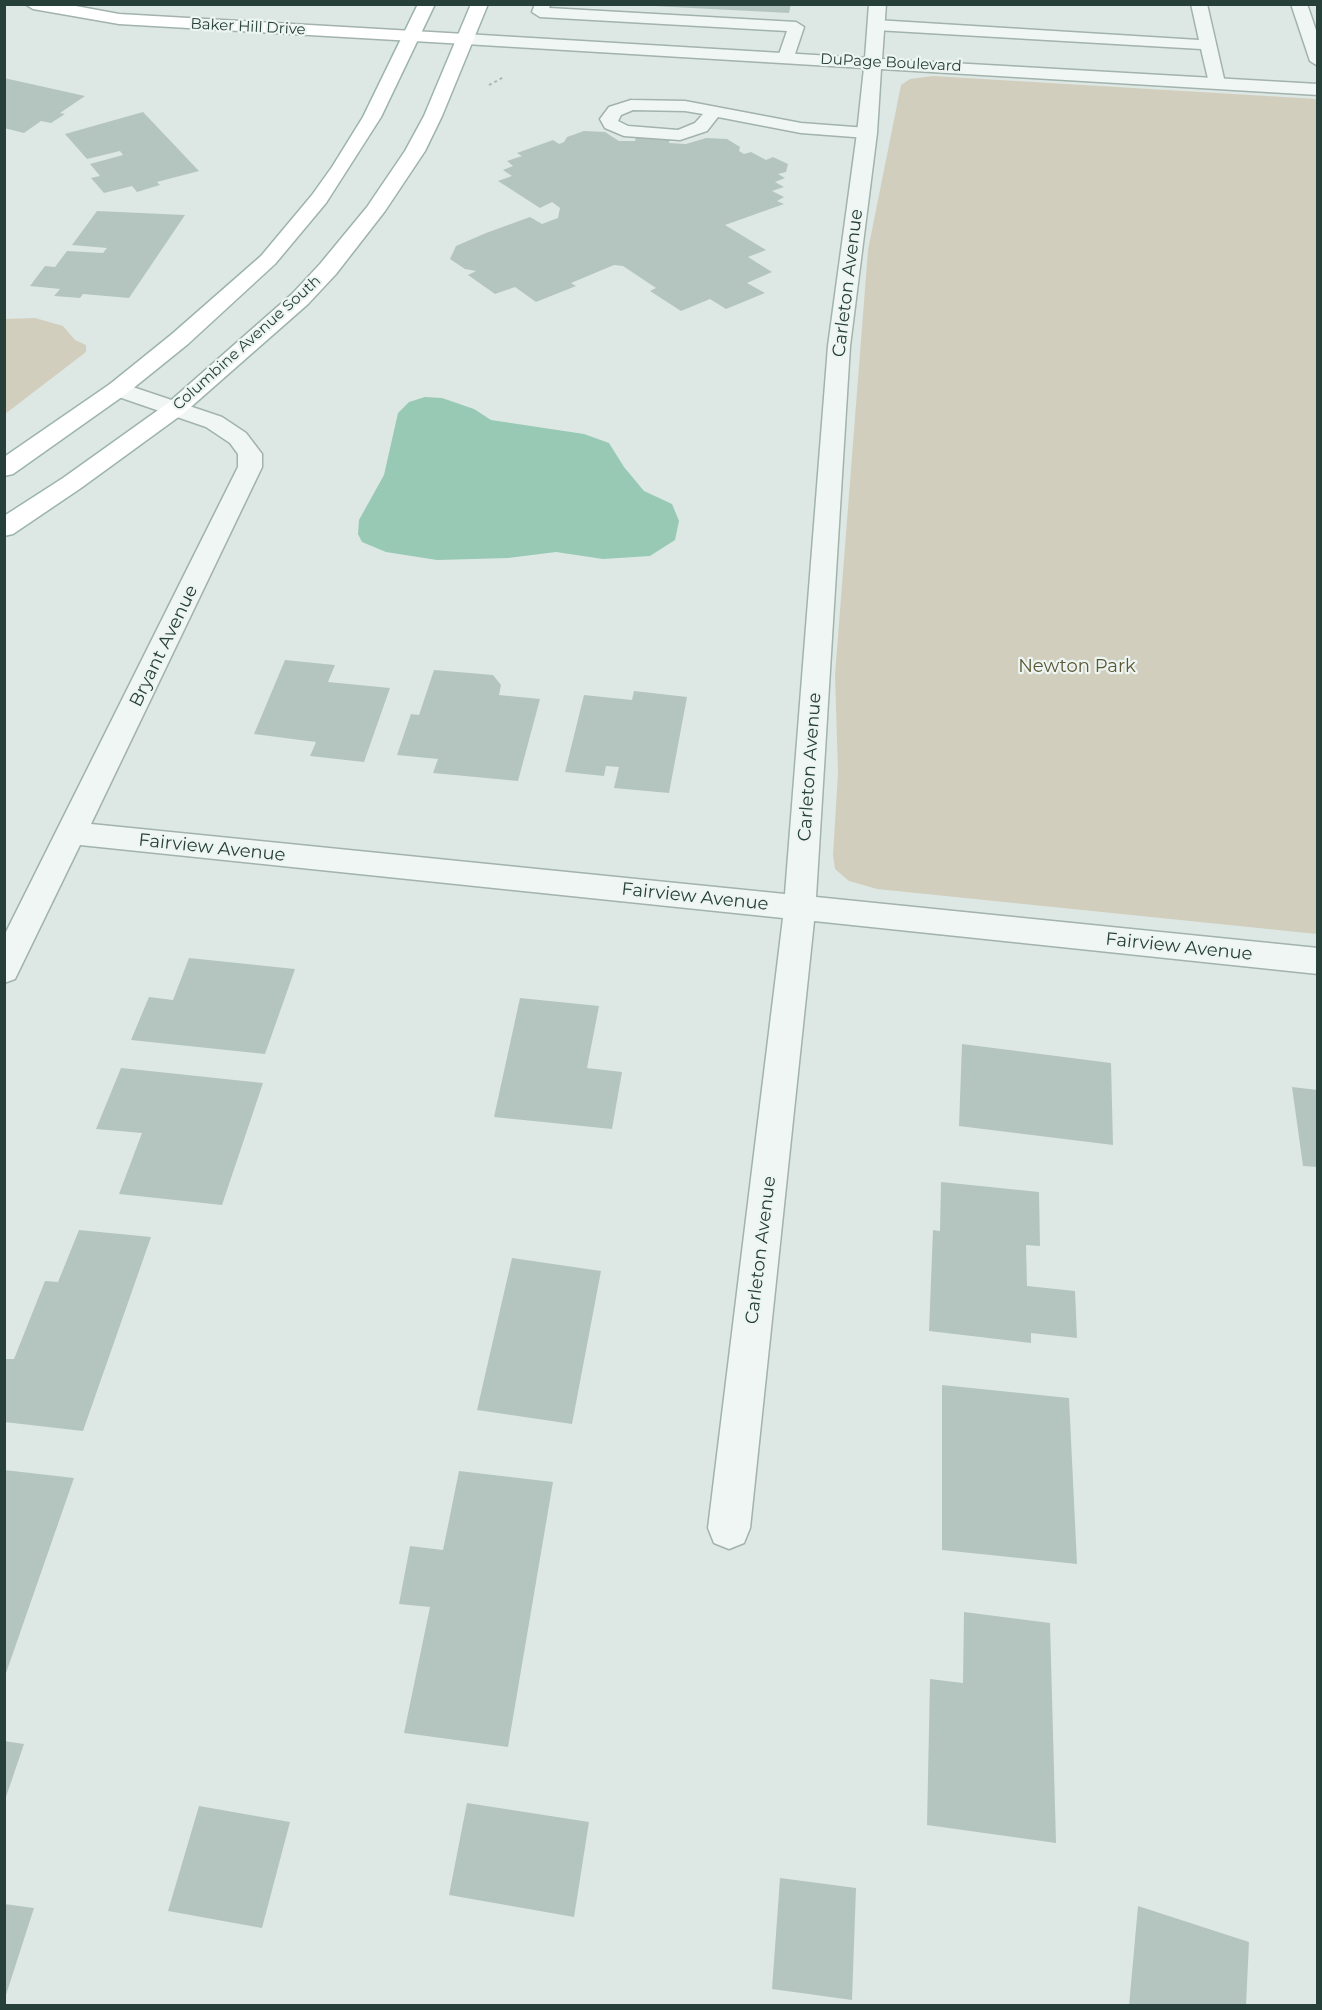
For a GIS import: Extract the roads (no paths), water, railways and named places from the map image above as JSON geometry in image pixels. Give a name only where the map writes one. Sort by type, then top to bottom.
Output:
[{"type":"main road","name":"Baker Hill Drive","points":[[33,4],[119,19],[465,39]]},
{"type":"main road","points":[[4,470],[118,389],[235,291],[268,260],[341,168],[372,117],[427,4]]},
{"type":"main road","name":"Columbine Avenue South","points":[[4,528],[72,483],[176,408],[300,299],[353,241],[415,151],[433,116],[480,4]]},
{"type":"street","name":"Carleton Avenue","points":[[729,1528],[800,908],[839,346],[867,133],[878,4]]},
{"type":"street","name":"DuPage Boulevard","points":[[465,39],[1317,90]]},
{"type":"street","name":"Bryant Avenue","points":[[4,970],[250,467],[250,454],[238,438],[214,422],[118,389]]},
{"type":"street","name":"Fairview Avenue","points":[[73,833],[1317,961]]},
{"type":"lane","points":[[1199,4],[1217,83]]},
{"type":"lane","points":[[1299,4],[1315,44],[1317,61]]},
{"type":"lane","points":[[541,8],[796,27]]},
{"type":"lane","points":[[786,57],[796,27],[805,18],[806,11]]},
{"type":"lane","points":[[876,25],[1209,45]]},
{"type":"lane","points":[[714,112],[701,127],[680,135],[624,131],[611,124],[609,119],[615,111],[631,105],[685,106],[801,128],[867,133]]},
{"type":"park label","name":"Newton Park","points":[[1077,667]]}]
